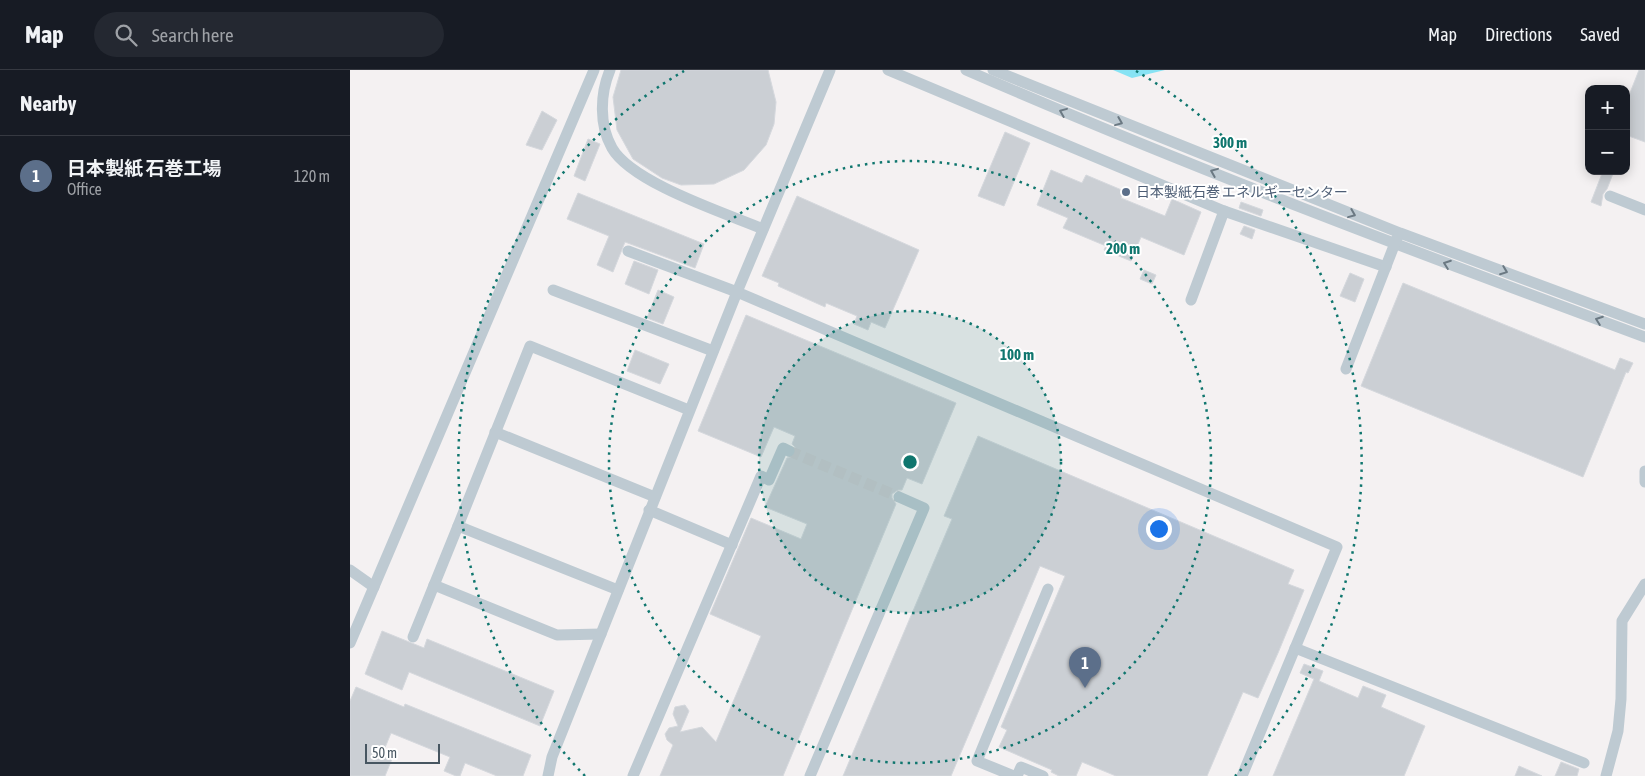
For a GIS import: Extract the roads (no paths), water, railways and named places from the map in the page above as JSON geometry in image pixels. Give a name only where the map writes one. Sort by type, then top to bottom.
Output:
[{"type":"street","points":[[350,643],[594,70]]},
{"type":"street","points":[[610,70],[604,84],[602,104],[606,130],[612,149],[630,167],[653,182],[763,229]]},
{"type":"street","points":[[548,776],[552,757],[689,410],[830,70]]},
{"type":"street","points":[[888,70],[1224,211],[1386,267]]},
{"type":"street","points":[[966,70],[1045,104],[1395,244],[1645,337]]},
{"type":"street","points":[[993,70],[1400,232],[1645,324]]},
{"type":"street","points":[[1610,196],[1645,210]]},
{"type":"street","points":[[1191,300],[1224,211]]},
{"type":"street","points":[[1346,369],[1400,232]]},
{"type":"street","points":[[628,251],[737,292],[1337,547],[1242,776]]},
{"type":"street","points":[[553,290],[713,351]]},
{"type":"street","points":[[413,637],[530,346],[689,410]]},
{"type":"street","points":[[495,432],[655,497]]},
{"type":"street","points":[[633,776],[761,476],[769,480],[783,448],[789,451]]},
{"type":"street","points":[[1645,471],[1645,482]]},
{"type":"street","points":[[810,776],[924,508],[899,497]]},
{"type":"street","points":[[650,510],[732,545]]},
{"type":"street","points":[[458,526],[618,590]]},
{"type":"street","points":[[350,570],[374,586]]},
{"type":"street","points":[[1606,776],[1619,723],[1622,621],[1645,584]]},
{"type":"street","points":[[434,585],[556,635],[600,634]]},
{"type":"street","points":[[1043,776],[1021,767],[1016,776],[977,761],[1048,589]]},
{"type":"street","points":[[1295,648],[1584,763]]},
{"type":"water","points":[[1113,70],[1165,70],[1132,78]]},
{"type":"tunnel","points":[[789,451],[899,497]]},
{"type":"place","name":"日本製紙石巻 エネルギーセンター","points":[[1126,192]]},
{"type":"place","name":"日本製紙 石巻工場","points":[[1085,688]]}]
